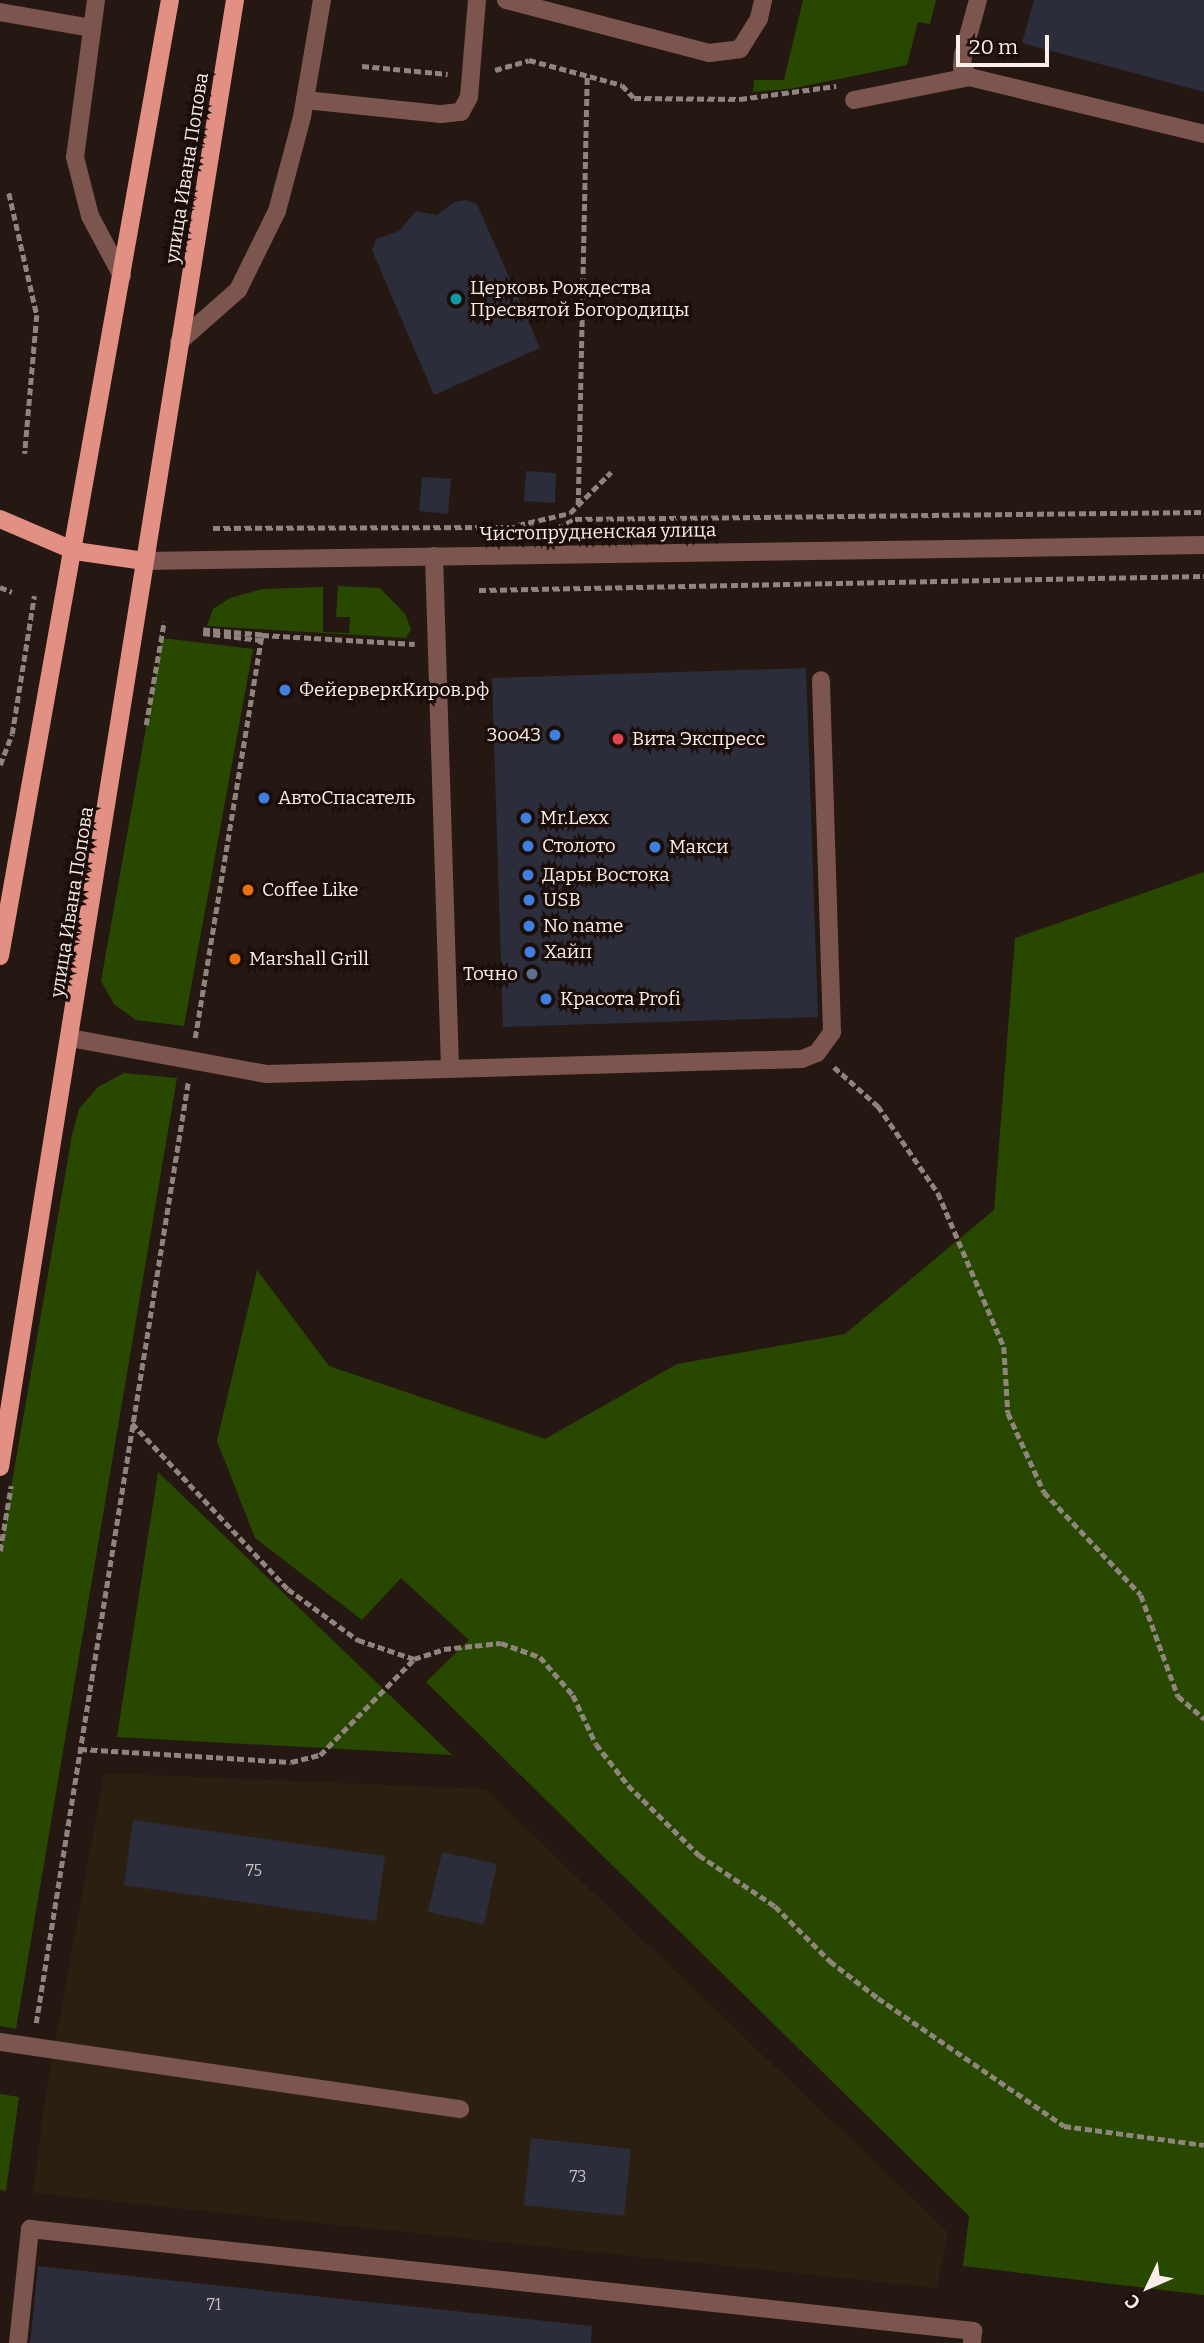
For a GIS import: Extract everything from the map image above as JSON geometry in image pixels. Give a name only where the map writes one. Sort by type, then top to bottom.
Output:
[{"type":"main road","points":[[0,956],[75,551],[170,0]]},
{"type":"main road","name":"улица Ивана Попова","points":[[0,1467],[71,1038],[144,561],[235,0]]},
{"type":"main road","name":"Чистопрудненская улица","points":[[0,519],[75,551],[144,561]]},
{"type":"street","points":[[96,0],[75,158],[90,216],[122,276]]},
{"type":"street","points":[[179,342],[238,290],[277,211],[305,100],[323,0]]},
{"type":"street","points":[[305,100],[442,114],[461,112],[469,97],[477,0]]},
{"type":"street","points":[[506,0],[709,53],[740,49],[759,18],[763,0]]},
{"type":"street","points":[[970,77],[962,67],[963,55],[978,0]]},
{"type":"street","points":[[0,12],[92,28]]},
{"type":"street","points":[[852,92],[970,77],[1204,134]]},
{"type":"street","name":"Чистопрудненская улица","points":[[144,561],[1204,545]]},
{"type":"street","points":[[434,556],[450,1069]]},
{"type":"street","points":[[71,1038],[266,1074],[802,1059],[817,1053],[832,1032],[821,680]]},
{"type":"street","points":[[0,2042],[460,2109]]},
{"type":"street","points":[[18,2343],[30,2229],[973,2331],[972,2343]]},
{"type":"path","points":[[362,66],[470,76],[530,60],[622,85],[635,98],[740,99],[852,92]]},
{"type":"path","points":[[578,505],[587,77]]},
{"type":"path","points":[[9,193],[37,315],[25,453]]},
{"type":"path","points":[[213,528],[508,527],[570,513],[611,472]]},
{"type":"path","points":[[557,528],[575,519],[1204,512]]},
{"type":"path","points":[[479,590],[1204,576]]},
{"type":"path","points":[[0,587],[12,592]]},
{"type":"path","points":[[0,765],[12,734],[34,596]]},
{"type":"path","points":[[203,631],[262,637],[436,645]]},
{"type":"path","points":[[193,1046],[262,637]]},
{"type":"path","points":[[817,1053],[878,1106],[938,1193],[1004,1347],[1008,1413],[1044,1492],[1141,1595],[1178,1696],[1204,1719]]},
{"type":"path","points":[[34,2031],[188,1081]]},
{"type":"path","points":[[132,1423],[288,1589],[358,1640],[414,1659]]},
{"type":"path","points":[[80,1749],[291,1762],[320,1755],[414,1659],[444,1649],[501,1643],[540,1657],[573,1695],[596,1744],[628,1785],[699,1854],[775,1906],[830,1961],[878,1998],[1064,2126],[1204,2145]]},
{"type":"shaded area","points":[[104,1773],[485,1789],[948,2232],[937,2288],[33,2193],[45,2100]]},
{"type":"green space","points":[[803,0],[936,0],[930,24],[918,22],[907,65],[790,89],[753,92],[754,80],[784,80]]},
{"type":"green space","points":[[338,586],[380,588],[405,614],[411,629],[406,638],[207,626],[213,609],[230,598],[262,589],[323,587],[323,632],[349,633],[350,617],[336,617]]},
{"type":"green space","points":[[162,638],[253,649],[184,1026],[136,1020],[114,1004],[101,981]]},
{"type":"green space","points":[[1204,872],[1204,2295],[963,2266],[969,2216],[426,1682],[469,1640],[401,1578],[362,1620],[255,1538],[217,1441],[257,1270],[329,1366],[545,1439],[677,1364],[845,1334],[994,1210],[1015,938]]},
{"type":"green space","points":[[124,1073],[177,1078],[16,2029],[0,2026],[0,1552],[72,1135],[79,1109],[98,1087]]},
{"type":"green space","points":[[158,1472],[452,1755],[117,1737]]},
{"type":"green space","points":[[0,2094],[19,2097],[6,2191],[0,2190]]},
{"type":"building","points":[[1034,0],[1204,0],[1204,92],[1022,43]]},
{"type":"building","name":"Церковь Рождества Пресвятой Богородицы","points":[[466,200],[477,204],[540,348],[434,395],[372,250],[376,239],[399,231],[416,211],[437,215],[454,202]]},
{"type":"building","points":[[526,471],[556,473],[555,503],[524,501]]},
{"type":"building","points":[[422,477],[451,479],[448,514],[419,511]]},
{"type":"building","name":"Макси","points":[[806,668],[818,1017],[503,1027],[492,678]]},
{"type":"building","points":[[133,1820],[385,1856],[376,1921],[124,1885]]},
{"type":"building","points":[[442,1852],[497,1864],[484,1924],[428,1912]]},
{"type":"building","points":[[531,2138],[631,2149],[624,2216],[524,2205]]},
{"type":"building","points":[[38,2266],[592,2326],[591,2343],[30,2343]]},
{"type":"place","name":"Церковь Рождества Пресвятой Богородицы","points":[[456,299]]},
{"type":"place","name":"ФейерверкКиров.рф","points":[[285,690]]},
{"type":"place","name":"Зоо43","points":[[555,735]]},
{"type":"place","name":"Вита Экспресс","points":[[618,739]]},
{"type":"place","name":"АвтоСпасатель","points":[[264,798]]},
{"type":"place","name":"Mr.Lexx","points":[[526,818]]},
{"type":"place","name":"Столото","points":[[528,846]]},
{"type":"place","name":"Макси","points":[[655,847]]},
{"type":"place","name":"Дары Востока","points":[[528,875]]},
{"type":"place","name":"Coffee Like","points":[[248,890]]},
{"type":"place","name":"USB","points":[[529,900]]},
{"type":"place","name":"No name","points":[[529,926]]},
{"type":"place","name":"Хайп","points":[[530,952]]},
{"type":"place","name":"Marshall Grill","points":[[235,959]]},
{"type":"place","name":"Точно","points":[[532,974]]},
{"type":"place","name":"Красота Profi","points":[[546,999]]}]
